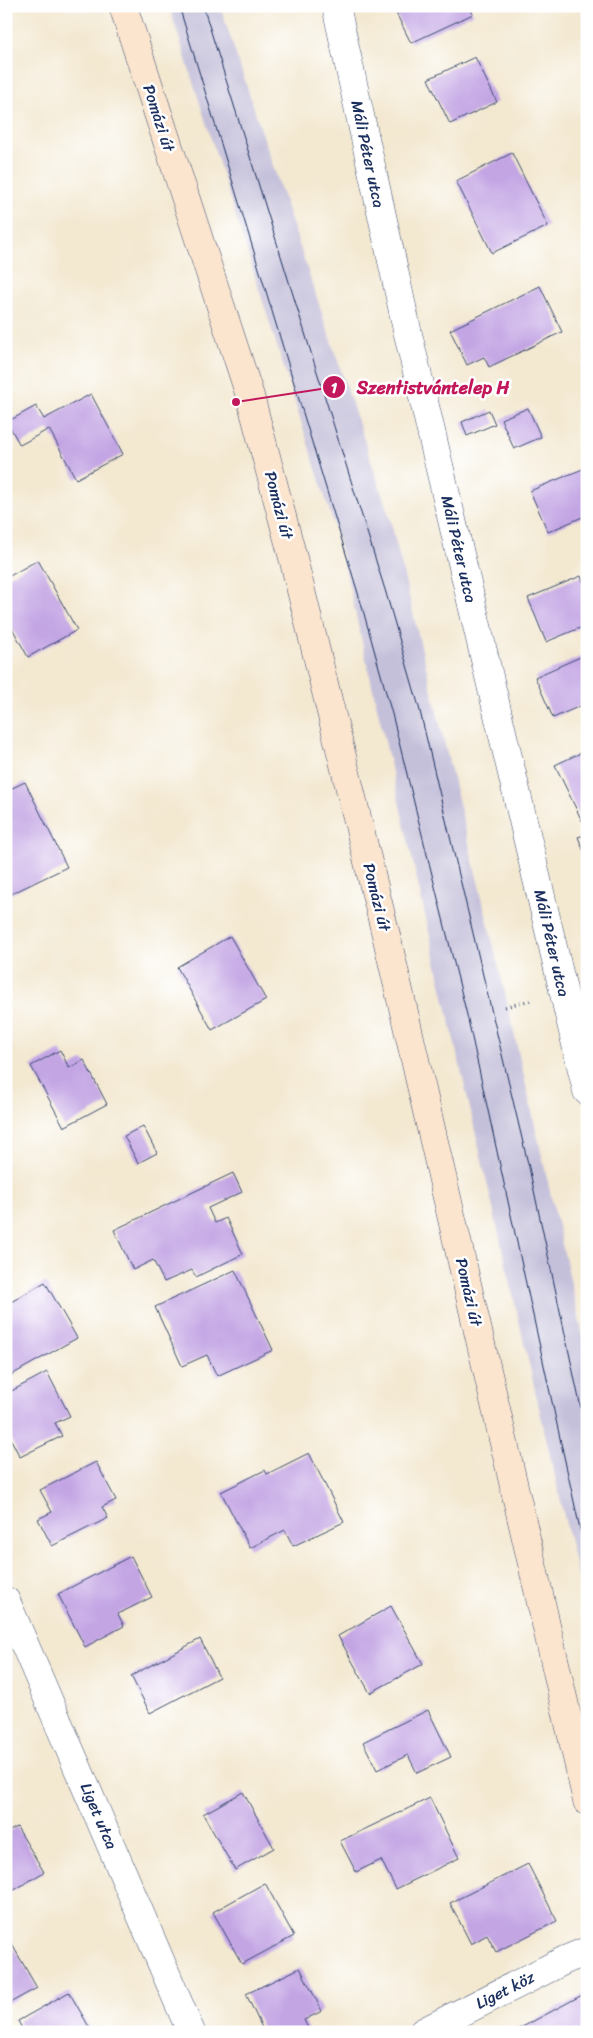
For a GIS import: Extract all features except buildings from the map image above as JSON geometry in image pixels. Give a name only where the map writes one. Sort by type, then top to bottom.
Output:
[{"type":"main road","name":"Pomázi út","points":[[122,6],[250,396],[293,558],[387,939],[587,1801]]},
{"type":"street","name":"Máli Péter utca","points":[[336,6],[408,334],[587,1091]]},
{"type":"street","name":"Liget utca","points":[[6,1601],[191,2032]]},
{"type":"street","name":"Liget köz","points":[[423,2032],[565,1960],[587,1951]]},
{"type":"shaded area","points":[[169,6],[220,6],[390,518],[505,993],[587,1354],[587,1615],[338,538]]},
{"type":"tram line","points":[[179,6],[361,603],[392,714],[467,1015],[587,1561]]},
{"type":"tram line","points":[[203,6],[386,593],[419,707],[530,1172],[587,1436]]},
{"type":"place","name":"Szentistvántelep H","points":[[236,402]]}]
